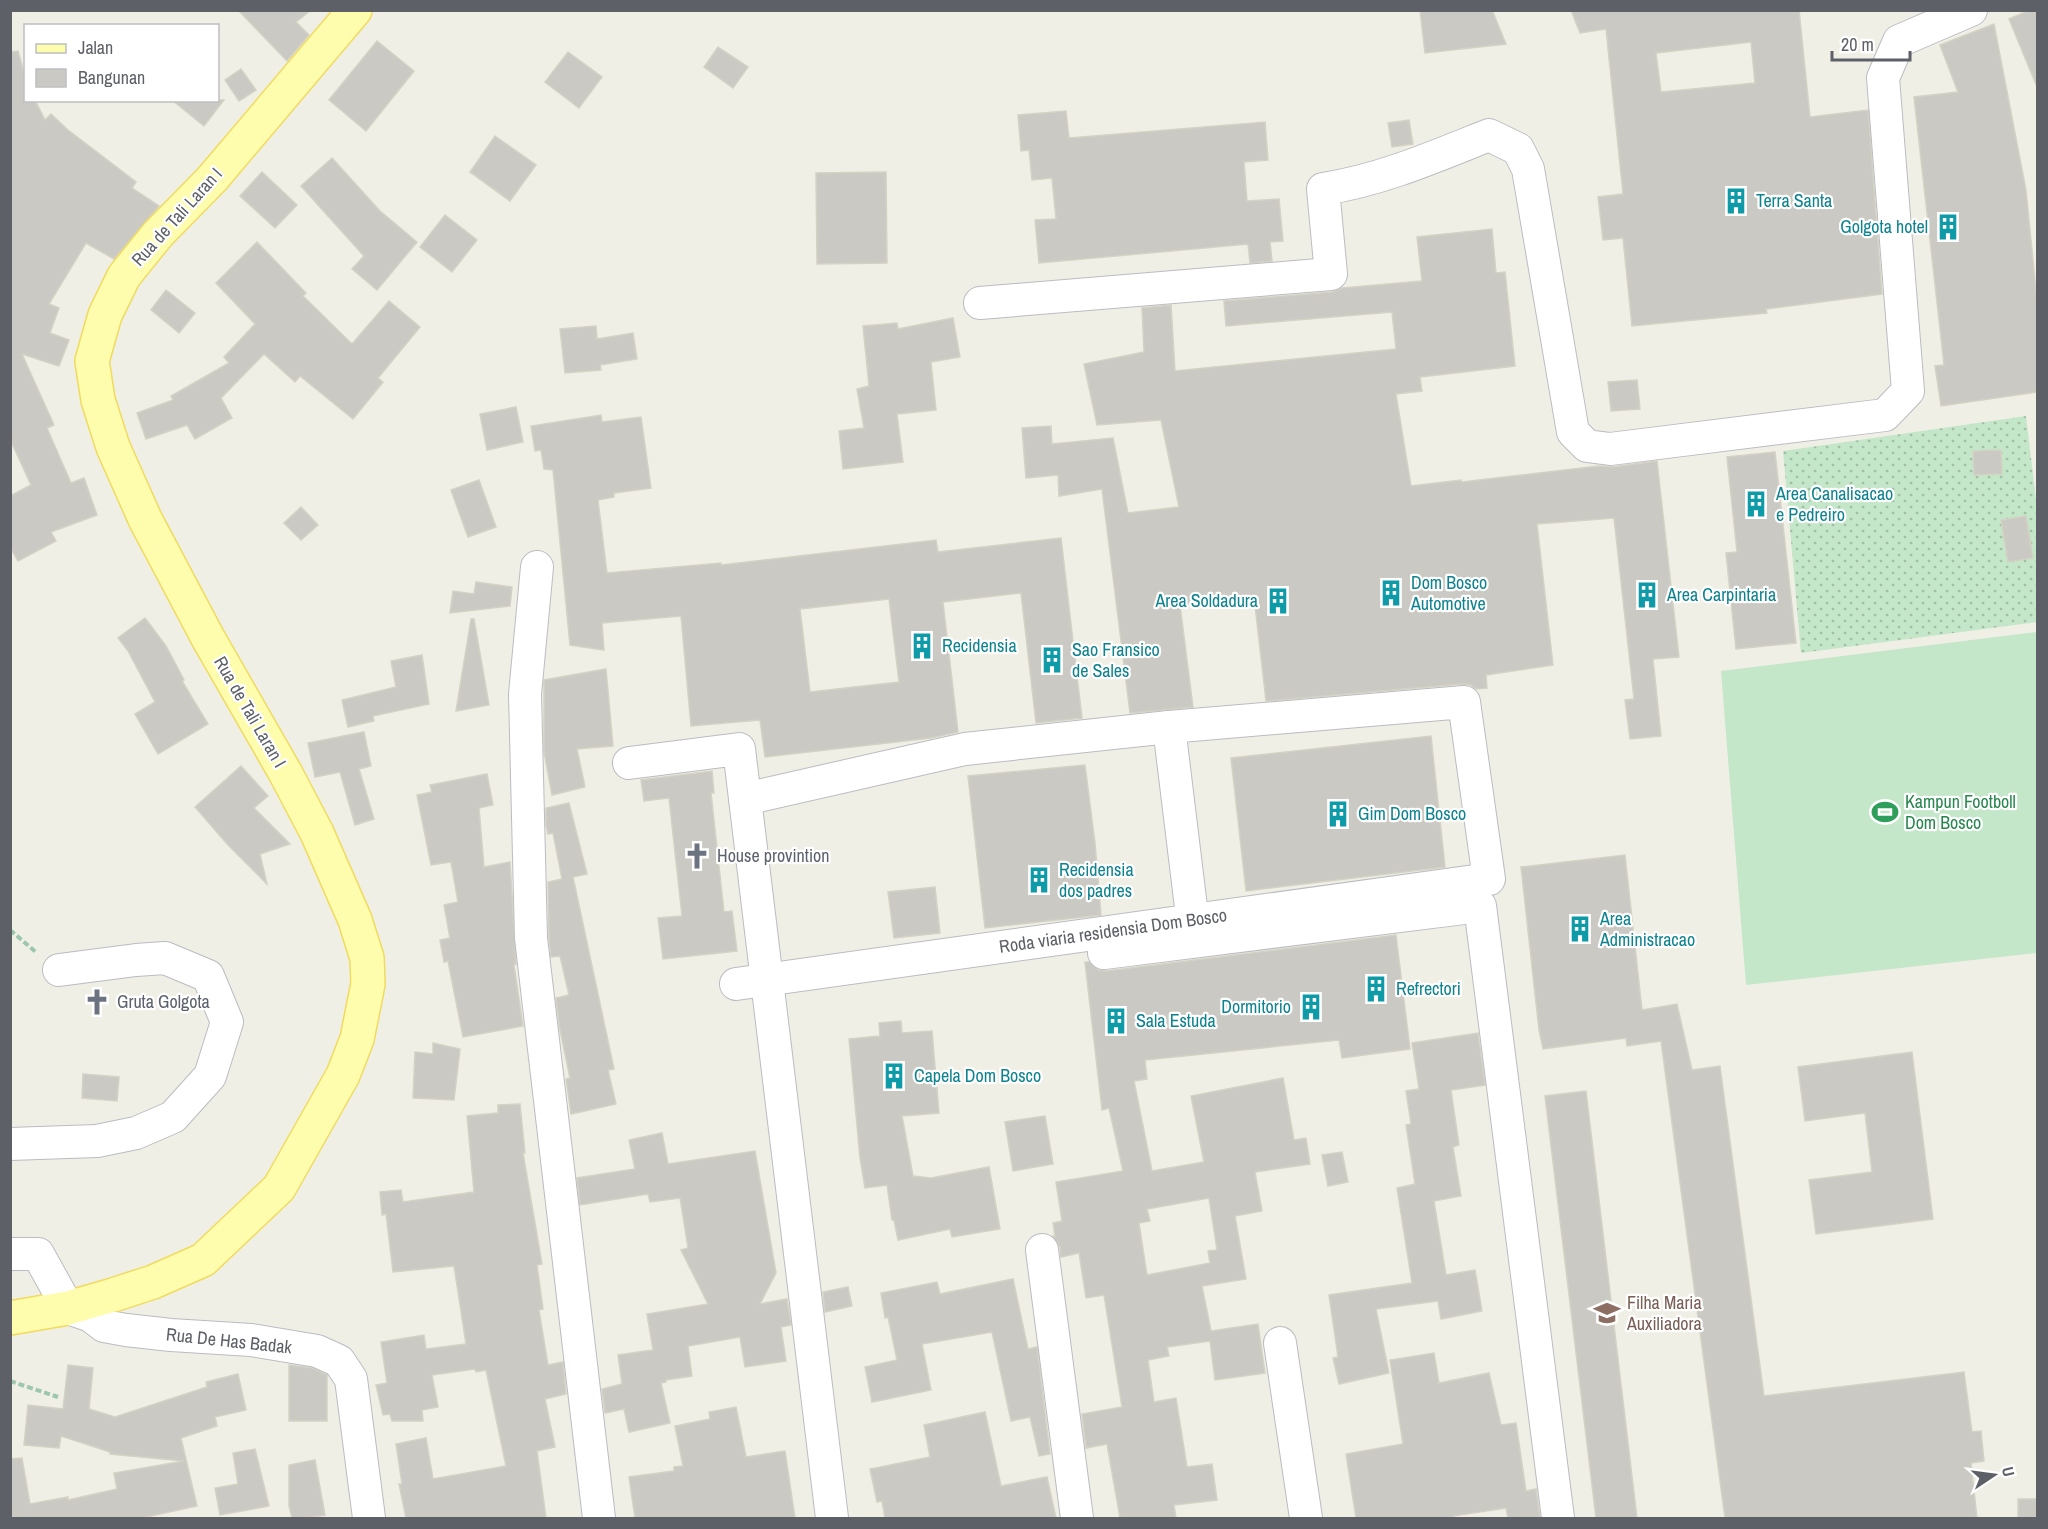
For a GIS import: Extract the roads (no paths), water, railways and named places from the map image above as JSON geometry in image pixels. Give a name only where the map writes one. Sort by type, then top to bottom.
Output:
[{"type":"main road","name":"Rua de Tali Laran I","points":[[10,1318],[68,1308],[153,1282],[203,1260],[279,1188],[343,1075],[357,1039],[368,984],[367,958],[355,920],[316,833],[286,774],[208,638],[145,519],[113,447],[98,400],[92,361],[105,315],[124,276],[158,234],[219,171],[355,10]]},
{"type":"street","points":[[980,303],[1331,274],[1323,189],[1354,184],[1402,170],[1489,135],[1518,149],[1528,169],[1573,432],[1587,446],[1610,449],[1885,415],[1908,391],[1883,78],[1899,41],[1971,10]]},
{"type":"street","points":[[537,567],[525,694],[531,938],[599,1518]]},
{"type":"street","name":"Roda viaria residensia Dom Bosco","points":[[1169,727],[1464,702],[1490,879],[1194,931]]},
{"type":"street","points":[[745,799],[964,749],[1169,727],[1194,931]]},
{"type":"street","points":[[629,763],[739,749],[832,1518]]},
{"type":"street","points":[[736,984],[769,987],[1194,931],[1480,906],[1558,1518]]},
{"type":"street","points":[[10,1143],[97,1141],[136,1133],[173,1117],[210,1076],[227,1022],[208,976],[165,958],[59,970]]},
{"type":"street","points":[[1042,1250],[1077,1518]]},
{"type":"street","points":[[10,1254],[38,1254],[68,1308]]},
{"type":"street","name":"Rua De Has Badak","points":[[68,1308],[91,1316],[104,1326],[171,1335],[251,1340],[318,1351],[339,1361],[351,1379],[369,1518]]},
{"type":"street","points":[[1280,1342],[1306,1518]]},
{"type":"place","name":"Terra Santa","points":[[1736,201]]},
{"type":"place","name":"Golgota hotel","points":[[1948,227]]},
{"type":"place","name":"Area Canalisacao e Pedreiro","points":[[1756,504]]},
{"type":"place","name":"Dom Bosco Automotive","points":[[1391,593]]},
{"type":"place","name":"Area Carpintaria","points":[[1647,595]]},
{"type":"place","name":"Area Soldadura","points":[[1278,601]]},
{"type":"place","name":"Recidensia","points":[[922,646]]},
{"type":"place","name":"Sao Fransico de Sales","points":[[1052,660]]},
{"type":"place","name":"Kampun Footboll Dom Bosco","points":[[1885,812]]},
{"type":"place","name":"Gim Dom Bosco","points":[[1338,814]]},
{"type":"place","name":"House provintion","points":[[697,856]]},
{"type":"place","name":"Recidensia dos padres","points":[[1039,880]]},
{"type":"place","name":"Area Administracao","points":[[1580,929]]},
{"type":"place","name":"Refrectori","points":[[1376,989]]},
{"type":"place","name":"Gruta Golgota","points":[[97,1002]]},
{"type":"place","name":"Dormitorio","points":[[1311,1007]]},
{"type":"place","name":"Sala Estuda","points":[[1116,1021]]},
{"type":"place","name":"Capela Dom Bosco","points":[[894,1076]]},
{"type":"place","name":"Filha Maria Auxiliadora","points":[[1607,1313]]}]
